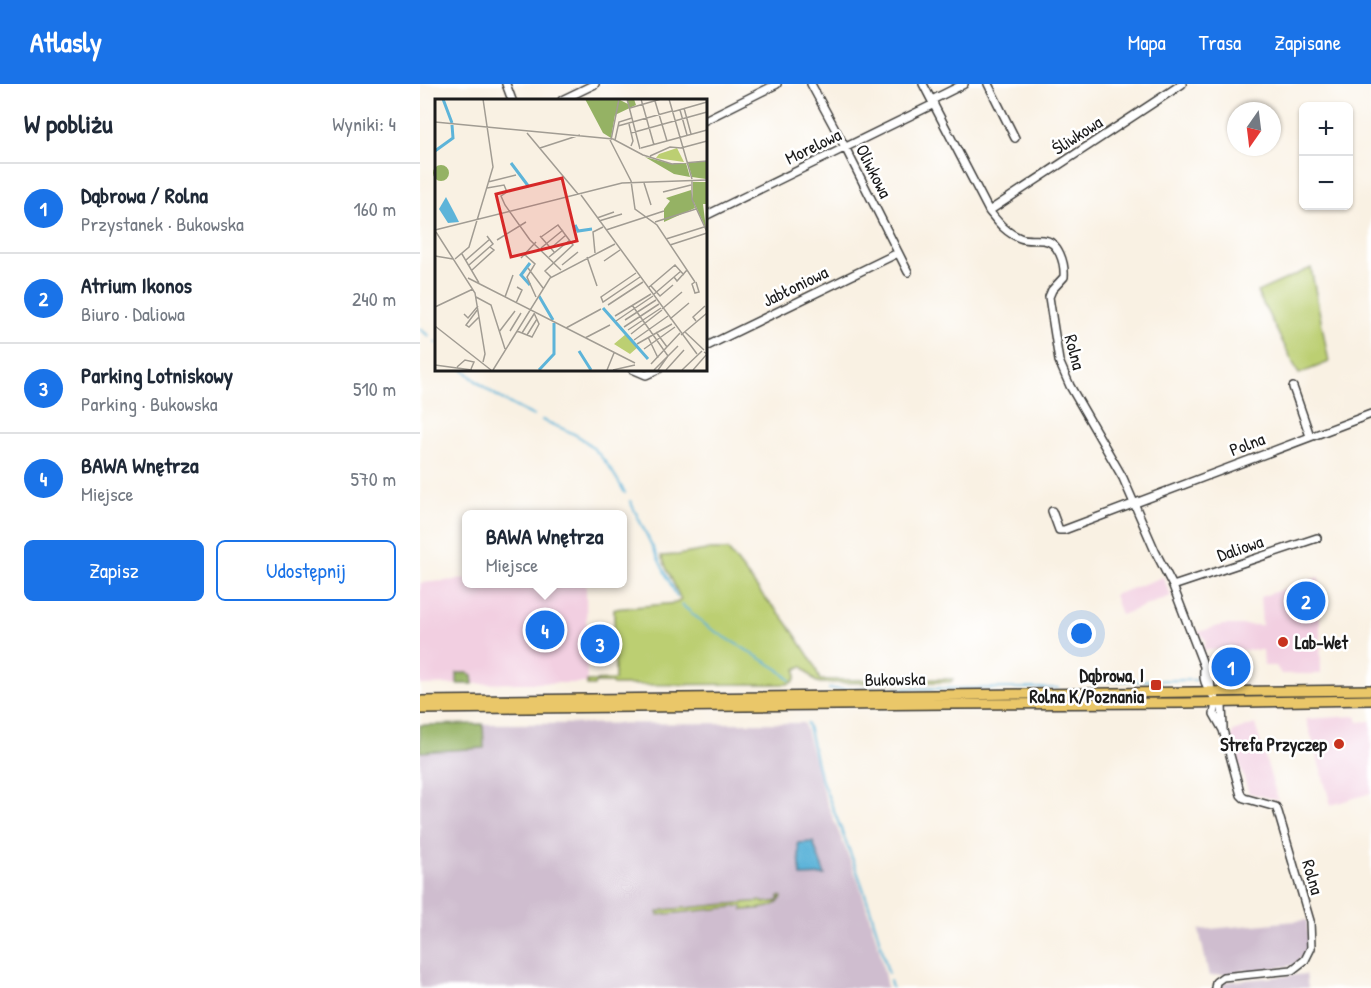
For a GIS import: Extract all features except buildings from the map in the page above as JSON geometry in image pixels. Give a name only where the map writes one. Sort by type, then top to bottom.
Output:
[{"type":"main road","name":"Bukowska","points":[[420,701],[1371,690]]},
{"type":"main road","name":"Bukowska","points":[[420,709],[1371,700]]},
{"type":"street","points":[[506,84],[512,99]]},
{"type":"street","points":[[564,99],[595,84]]},
{"type":"street","points":[[706,120],[777,84]]},
{"type":"street","name":"Oliwkowa","points":[[811,84],[908,272]]},
{"type":"street","name":"Rolna","points":[[924,84],[989,211],[999,225],[1023,239],[1050,241],[1058,250],[1064,267],[1064,277],[1049,297],[1062,370],[1123,478],[1173,586],[1203,664],[1204,679],[1216,703],[1222,706],[1223,730],[1242,795],[1244,798],[1276,807],[1278,812],[1310,921],[1311,948],[1305,960],[1292,970],[1223,977],[1216,982],[1215,988]]},
{"type":"street","name":"Morelowa","points":[[706,216],[845,147],[964,84]]},
{"type":"street","points":[[988,84],[1015,138]]},
{"type":"street","name":"Śliwkowa","points":[[989,211],[1182,84]]},
{"type":"street","name":"Jabłoniowa","points":[[706,347],[898,253]]},
{"type":"street","points":[[634,370],[646,375],[657,370]]},
{"type":"street","points":[[1293,387],[1310,436]]},
{"type":"street","name":"Polna","points":[[1052,512],[1059,530],[1064,530],[1371,414]]},
{"type":"street","name":"Daliowa","points":[[1173,586],[1317,538]]},
{"type":"shaded area","points":[[1163,577],[1171,596],[1121,615],[1114,595]]},
{"type":"shaded area","points":[[1319,577],[1321,674],[1281,674],[1276,666],[1264,666],[1263,650],[1203,650],[1206,641],[1201,634],[1195,633],[1222,625],[1262,625],[1260,597]]},
{"type":"shaded area","points":[[462,578],[462,588],[586,588],[587,683],[420,685],[420,583]]},
{"type":"shaded area","name":"Strefa Przyczep","points":[[1356,716],[1358,722],[1371,721],[1371,793],[1331,805],[1306,719]]},
{"type":"shaded area","points":[[804,723],[825,798],[859,883],[879,948],[887,988],[420,988],[420,752],[484,748],[483,724]]},
{"type":"shaded area","points":[[1255,724],[1278,800],[1249,793],[1231,740],[1233,732]]},
{"type":"shaded area","points":[[1307,920],[1307,948],[1295,964],[1209,976],[1199,930]]},
{"type":"shaded area","points":[[1306,974],[1308,988],[1220,988],[1224,982]]},
{"type":"green space","points":[[1311,268],[1329,362],[1299,374],[1257,292]]},
{"type":"green space","points":[[706,550],[728,550],[782,616],[814,664],[820,680],[953,679],[951,682],[820,683],[815,681],[802,666],[796,669],[793,682],[787,684],[613,685],[595,683],[594,686],[587,686],[587,681],[615,680],[614,609],[676,603],[681,600],[661,556]]},
{"type":"green space","points":[[457,673],[468,673],[472,676],[473,684],[457,684]]},
{"type":"green space","points":[[483,724],[484,748],[420,752],[420,725]]},
{"type":"green space","points":[[762,901],[763,903],[779,901],[765,908],[743,910],[742,906],[658,915],[658,912],[663,910]]},
{"type":"water","points":[[813,842],[825,875],[801,876],[798,843]]},
{"type":"waterway","points":[[420,329],[429,336]]},
{"type":"waterway","points":[[464,370],[496,396],[534,416]]},
{"type":"waterway","points":[[542,420],[581,438],[595,450],[625,493]]},
{"type":"waterway","points":[[630,501],[677,597]]},
{"type":"waterway","points":[[682,605],[708,627],[778,669],[790,680]]},
{"type":"waterway","points":[[1106,681],[1196,680]]},
{"type":"waterway","points":[[829,689],[1058,688]]},
{"type":"waterway","points":[[807,723],[820,774],[867,900],[888,973]]},
{"type":"waterway","points":[[890,981],[892,988]]},
{"type":"place","name":"Atrium Ikonos","points":[[1306,601]]},
{"type":"place","name":"BAWA Wnętrza","points":[[545,630]]},
{"type":"place","name":"Lab-Wet","points":[[1283,642]]},
{"type":"place","name":"Parking Lotniskowy","points":[[600,644]]},
{"type":"place","name":"Dąbrowa / Rolna","points":[[1231,667]]},
{"type":"place","name":"Dąbrowa, I Rolna K/Poznania","points":[[1156,685]]},
{"type":"place","name":"Strefa Przyczep","points":[[1339,744]]}]
